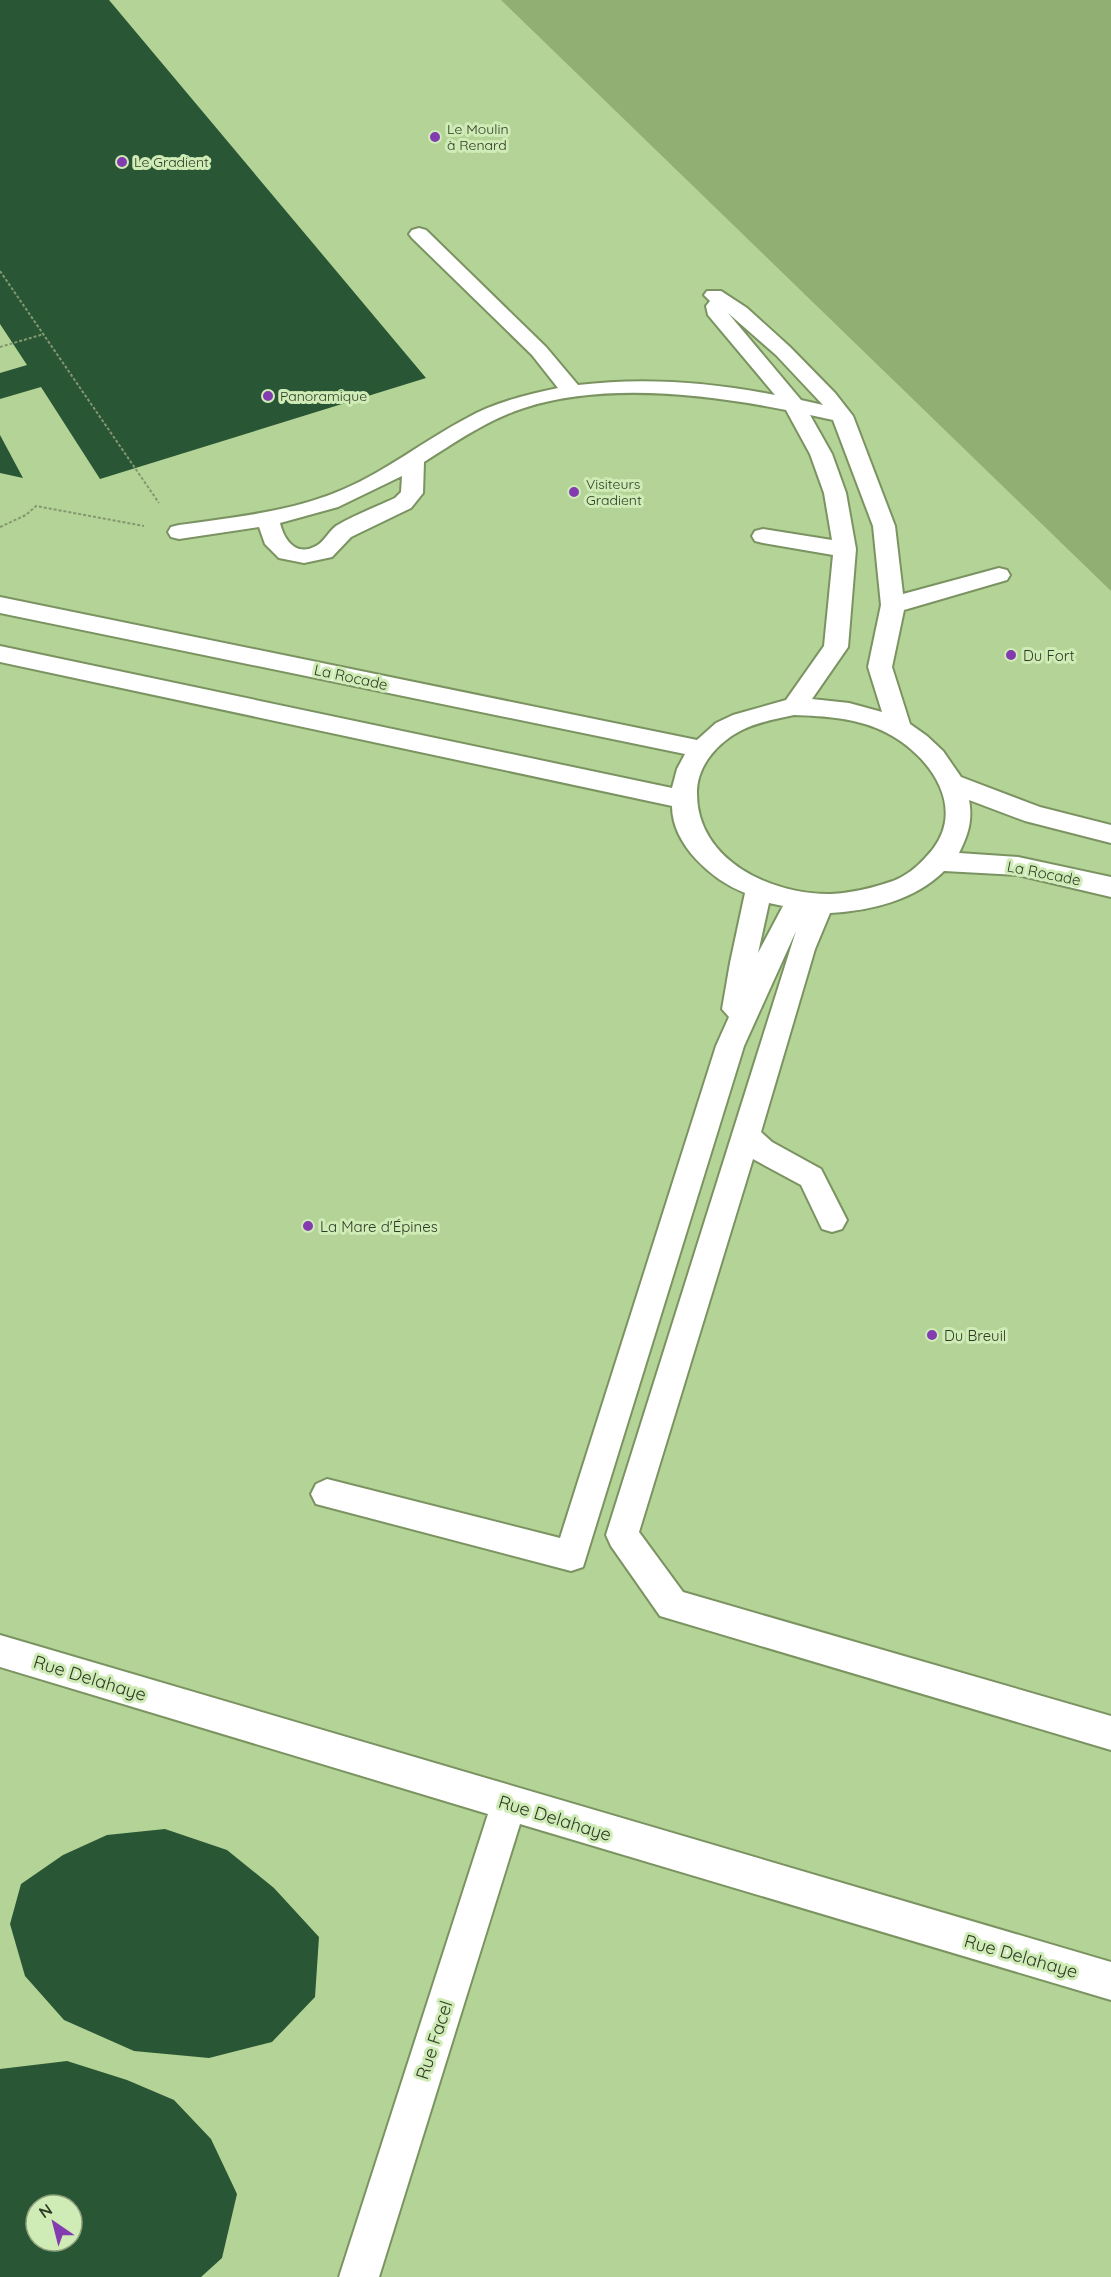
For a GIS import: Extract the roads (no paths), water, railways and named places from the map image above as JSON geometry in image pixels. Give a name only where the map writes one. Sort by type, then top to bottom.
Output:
[{"type":"lane","points":[[419,234],[539,351],[572,392]]},
{"type":"lane","points":[[794,707],[836,647],[845,549],[835,493],[821,454],[793,403],[718,315],[714,295],[740,312],[774,344],[828,397],[842,416],[884,526],[892,605],[880,667],[899,729]]},
{"type":"lane","points":[[179,532],[268,519],[316,508],[353,493],[474,421],[518,403],[572,392],[605,387],[684,390],[793,403],[842,416]]},
{"type":"lane","points":[[268,519],[273,539],[287,553],[304,556],[324,552],[342,532],[403,503],[412,493],[413,459]]},
{"type":"lane","points":[[763,536],[845,549]]},
{"type":"lane","points":[[892,605],[999,575]]},
{"type":"lane","name":"La Rocade","points":[[0,604],[701,749]]},
{"type":"lane","points":[[0,654],[682,800]]},
{"type":"lane","points":[[794,707],[831,708],[867,715],[899,729],[922,744],[940,763],[953,784],[959,804],[958,824],[952,843],[940,861],[909,885],[868,900],[810,902],[759,890],[728,873],[703,851],[687,826],[682,800],[687,773],[701,749],[726,729],[758,715],[794,707]]},
{"type":"lane","points":[[953,784],[1034,814],[1111,834]]},
{"type":"lane","name":"La Rocade","points":[[940,861],[1018,866],[1111,887]]},
{"type":"lane","points":[[730,1046],[743,963],[759,890]]},
{"type":"lane","points":[[327,1494],[571,1556],[730,1046],[775,946],[810,902]]},
{"type":"lane","points":[[810,902],[802,949],[622,1535],[672,1605],[1111,1733]]},
{"type":"lane","points":[[746,1135],[762,1150],[811,1177],[832,1220]]},
{"type":"lane","name":"Rue Delahaye","points":[[0,1651],[1111,1981]]},
{"type":"lane","name":"Rue Facel","points":[[359,2277],[509,1804]]},
{"type":"place","name":"Le Moulin à Renard","points":[[435,137]]},
{"type":"place","name":"Le Gradient","points":[[122,162]]},
{"type":"place","name":"Panoramique","points":[[268,396]]},
{"type":"place","name":"Visiteurs Gradient","points":[[574,492]]},
{"type":"place","name":"Du Fort","points":[[1011,655]]},
{"type":"place","name":"La Mare d'Épines","points":[[308,1226]]},
{"type":"place","name":"Du Breuil","points":[[932,1335]]}]
